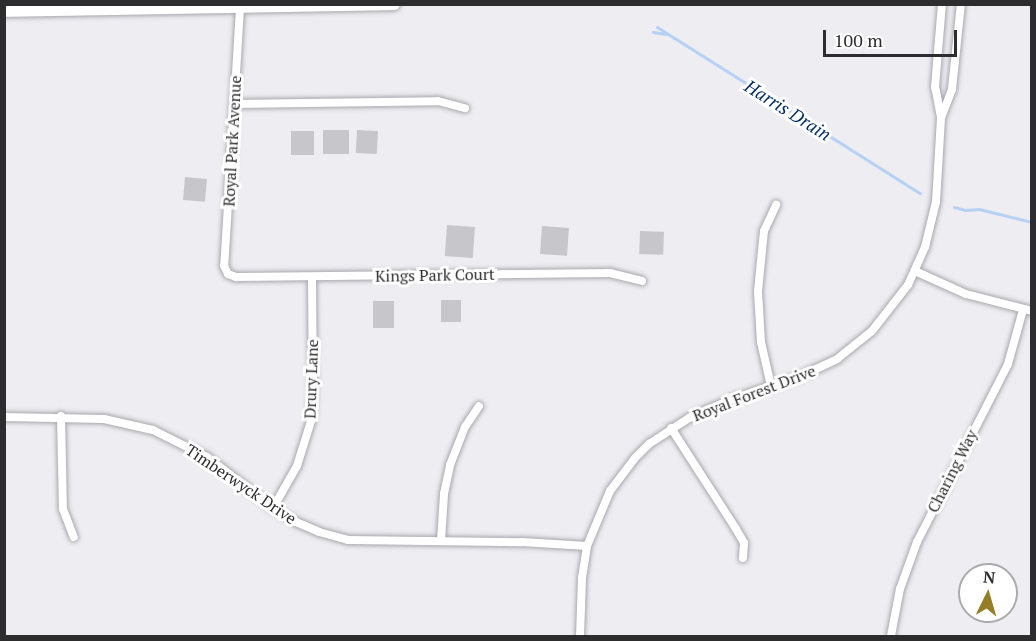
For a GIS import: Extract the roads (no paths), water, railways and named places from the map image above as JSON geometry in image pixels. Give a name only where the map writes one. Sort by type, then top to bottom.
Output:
[{"type":"street","points":[[4,11],[93,7],[240,8],[394,4]]},
{"type":"street","points":[[941,118],[935,87],[942,4]]},
{"type":"street","points":[[941,118],[952,89],[961,4]]},
{"type":"street","name":"Royal Park Avenue","points":[[228,274],[224,266],[240,8]]},
{"type":"street","points":[[234,104],[438,101],[465,108]]},
{"type":"street","name":"Royal Forest Drive","points":[[580,636],[582,578],[587,546],[599,513],[622,473],[649,444],[671,428],[710,408],[821,367],[851,349],[890,312],[915,271],[926,247],[936,202],[941,118]]},
{"type":"street","points":[[771,387],[761,342],[758,291],[764,231],[776,205]]},
{"type":"street","points":[[915,271],[966,294],[1027,310]]},
{"type":"street","name":"Kings Park Court","points":[[228,274],[236,278],[610,273],[642,281]]},
{"type":"street","name":"Drury Lane","points":[[273,508],[297,466],[311,421],[313,393],[312,277]]},
{"type":"street","name":"Charing Way","points":[[891,636],[900,589],[916,542],[1008,364],[1027,310]]},
{"type":"street","points":[[441,541],[444,494],[450,465],[465,427],[478,406]]},
{"type":"street","points":[[62,416],[63,509],[74,537]]},
{"type":"street","name":"Timberwyck Drive","points":[[4,417],[62,416],[123,422],[169,437],[207,458],[273,508],[319,532],[348,540],[587,546]]},
{"type":"street","points":[[671,428],[744,543],[743,558]]},
{"type":"waterway","name":"Harris Drain","points":[[657,27],[920,193]]},
{"type":"waterway","name":"Harris Drain","points":[[653,32],[666,34]]},
{"type":"waterway","name":"Harris Drain","points":[[954,207],[965,210],[979,209],[1032,222]]}]
